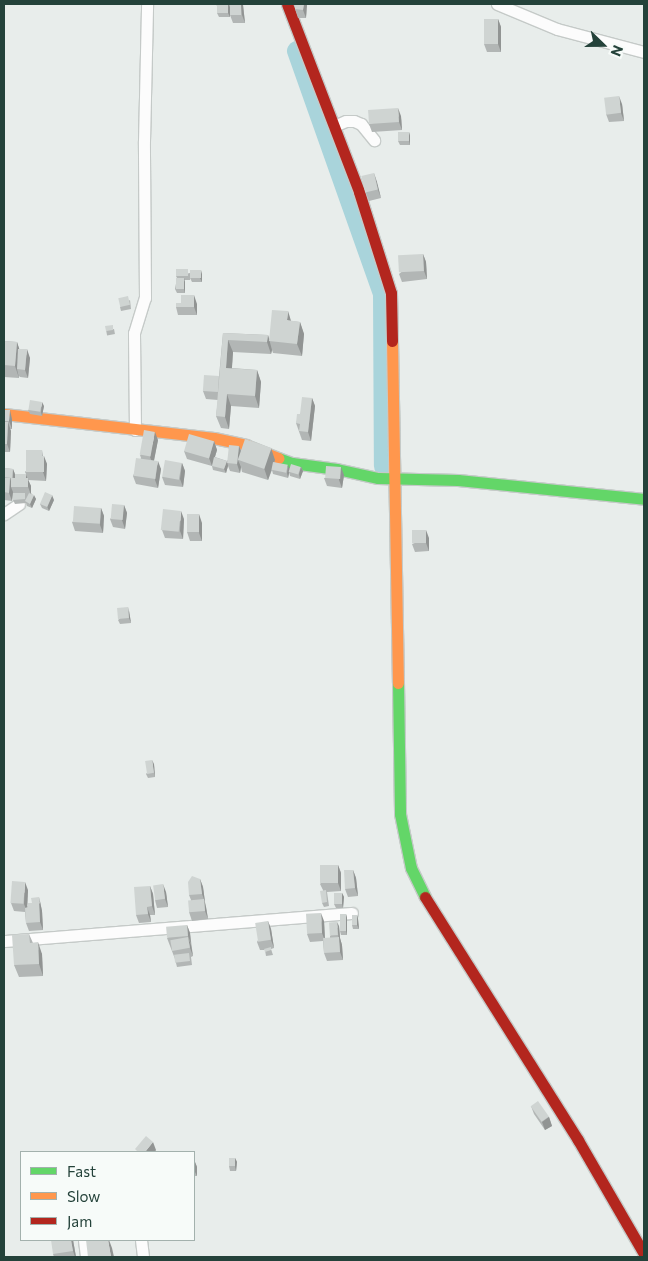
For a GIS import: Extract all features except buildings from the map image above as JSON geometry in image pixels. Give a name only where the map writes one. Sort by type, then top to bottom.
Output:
[{"type":"street","points":[[135,430],[133,340],[144,306],[145,289],[144,140],[147,4]]},
{"type":"street","points":[[287,4],[359,192],[391,293],[400,814],[404,842],[411,868],[424,896],[578,1140],[644,1254]]},
{"type":"street","points":[[497,4],[557,29],[644,52]]},
{"type":"street","points":[[334,126],[346,121],[354,121],[361,124],[374,140]]},
{"type":"street","points":[[4,414],[214,438],[246,445],[301,466],[346,471],[378,478],[458,480],[644,499]]},
{"type":"street","points":[[4,514],[19,504]]},
{"type":"street","points":[[4,940],[352,913]]},
{"type":"street","points":[[84,1241],[86,1257]]},
{"type":"street","points":[[141,1241],[143,1257]]},
{"type":"waterway","points":[[297,51],[383,294],[384,466]]},
{"type":"traffic: fast","points":[[278,458],[292,463],[337,469],[378,478],[458,480],[644,499]]},
{"type":"traffic: fast","points":[[398,683],[400,814],[411,868],[425,897]]},
{"type":"traffic: slow","points":[[392,341],[398,683]]},
{"type":"traffic: slow","points":[[4,414],[214,438],[246,445],[278,458]]},
{"type":"traffic: jam","points":[[287,4],[359,192],[391,293],[392,341]]},
{"type":"traffic: jam","points":[[425,897],[578,1140],[644,1254]]}]
